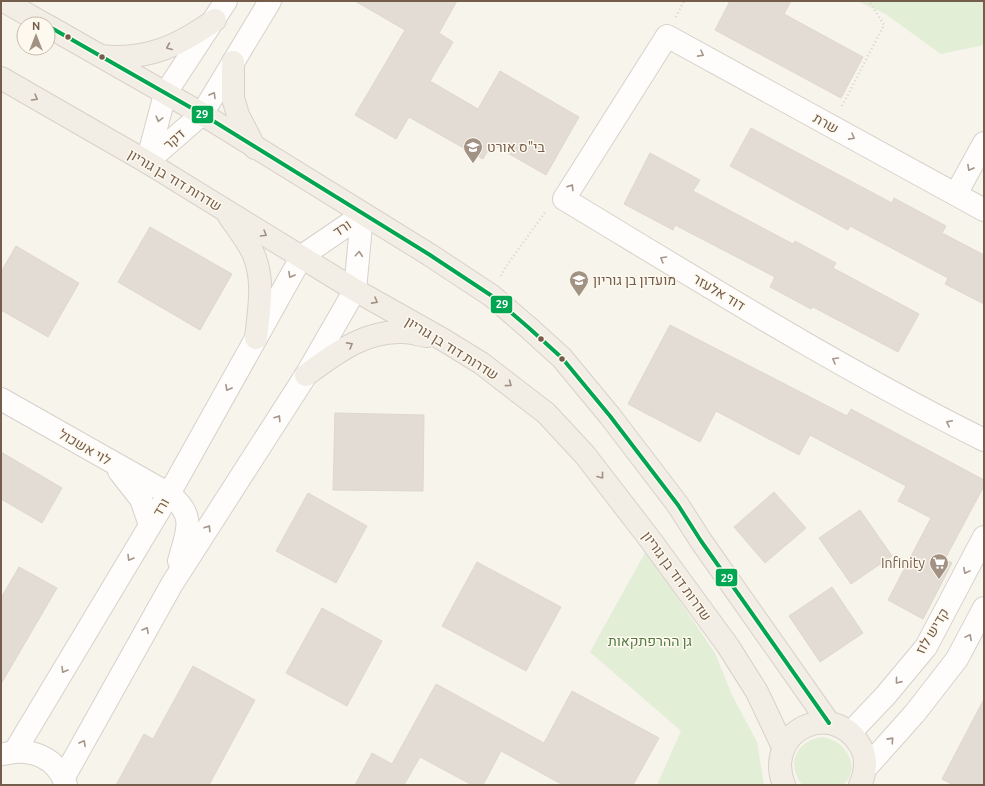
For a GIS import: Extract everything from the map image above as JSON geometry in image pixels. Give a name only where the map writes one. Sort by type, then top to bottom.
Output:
[{"type":"main road","points":[[4,1],[30,16]]},
{"type":"main road","points":[[98,55],[120,58],[145,55],[168,48],[191,37],[215,20]]},
{"type":"main road","points":[[56,31],[202,114],[430,255],[492,296],[562,358],[610,416],[678,506],[829,723]]},
{"type":"main road","points":[[233,62],[233,98],[238,115],[255,148]]},
{"type":"main road","name":"שדרות דוד בן גוריון","points":[[1,78],[147,162],[356,290],[442,339],[481,363],[546,413],[585,455],[650,538],[728,646],[757,692],[783,747]]},
{"type":"main road","points":[[227,212],[252,252],[257,267],[260,285],[256,338]]},
{"type":"main road","points":[[306,375],[351,344],[368,337],[403,332],[442,339]]},
{"type":"main road","points":[[784,785],[780,775],[779,761],[783,747],[791,736],[802,727],[815,723],[829,723],[840,726],[850,733],[862,749],[862,777]]},
{"type":"street","name":"דקר","points":[[147,162],[165,94],[215,20],[226,1]]},
{"type":"street","name":"דקר","points":[[147,162],[202,114],[270,1]]},
{"type":"street","name":"שרת","points":[[564,199],[667,36],[984,210]]},
{"type":"street","points":[[956,194],[984,143]]},
{"type":"street","name":"דוד אלעזר","points":[[564,199],[812,346],[922,409],[984,440]]},
{"type":"street","name":"ורד","points":[[8,753],[169,494],[302,256],[362,214]]},
{"type":"street","name":"ורד","points":[[65,781],[172,584],[306,375],[356,290],[362,214]]},
{"type":"street","name":"לוי אשכול","points":[[1,399],[169,494],[185,510],[189,524],[172,584]]},
{"type":"street","points":[[114,464],[141,499],[150,525]]},
{"type":"street","name":"קדיש לוז","points":[[850,733],[886,695],[926,647],[984,537]]},
{"type":"street","points":[[862,777],[957,659],[984,608]]},
{"type":"street","points":[[8,753],[30,751],[44,756],[55,765],[65,781]]},
{"type":"path","points":[[832,126],[884,25],[869,1]]},
{"type":"path","points":[[492,296],[505,268],[548,207],[564,199]]},
{"type":"green space","points":[[857,1],[984,1],[984,45],[941,54],[884,13]]},
{"type":"green space","name":"גן ההרפתקאות","points":[[646,551],[715,653],[732,695],[757,742],[764,785],[657,785],[681,731],[590,652]]},
{"type":"green space","points":[[822,737],[838,743],[849,755],[851,770],[849,778],[843,785],[802,785],[797,777],[794,761],[796,754],[806,743],[813,739]]},
{"type":"building","points":[[355,1],[457,1],[439,33],[453,42],[430,81],[478,109],[500,71],[579,117],[546,175],[492,144],[483,159],[409,117],[396,139],[355,115],[405,30]]},
{"type":"building","points":[[730,1],[791,1],[784,14],[863,57],[841,98],[715,30]]},
{"type":"building","points":[[751,128],[892,203],[894,198],[946,226],[942,233],[984,255],[984,304],[945,284],[948,278],[850,226],[848,230],[730,166]]},
{"type":"building","points":[[650,153],[700,180],[693,191],[793,244],[795,241],[836,263],[833,268],[919,314],[898,352],[813,307],[811,309],[770,287],[775,277],[675,225],[673,230],[624,204]]},
{"type":"building","points":[[150,227],[232,274],[200,330],[118,282]]},
{"type":"building","points":[[16,246],[79,283],[48,337],[1,310],[1,272]]},
{"type":"building","points":[[670,325],[847,416],[851,409],[984,480],[984,486],[945,559],[952,563],[923,619],[888,600],[931,518],[898,501],[906,486],[810,435],[799,455],[716,411],[700,442],[628,404]]},
{"type":"building","points":[[335,413],[424,415],[423,491],[333,490]]},
{"type":"building","points":[[1,452],[62,488],[42,523],[1,499]]},
{"type":"building","points":[[774,492],[806,528],[765,563],[734,527]]},
{"type":"building","points":[[308,493],[367,526],[336,583],[276,551]]},
{"type":"building","points":[[860,510],[892,556],[851,584],[819,538]]},
{"type":"building","points":[[477,562],[561,607],[526,671],[442,626]]},
{"type":"building","points":[[19,567],[57,588],[1,684],[1,598]]},
{"type":"building","points":[[832,587],[863,633],[820,662],[789,616]]},
{"type":"building","points":[[322,608],[382,641],[347,706],[286,673]]},
{"type":"building","points":[[193,666],[255,700],[209,785],[116,785],[144,734],[153,739]]},
{"type":"building","points":[[436,684],[544,743],[572,691],[659,738],[633,785],[563,785],[501,751],[483,785],[472,785],[420,757],[404,785],[355,785],[372,753],[392,764]]},
{"type":"building","points":[[984,699],[984,785],[953,785],[942,779]]},
{"type":"transit line","name":"29","points":[[56,31],[202,114],[430,255],[492,296],[529,328],[562,358],[610,416],[678,505],[701,541],[829,723]]},
{"type":"place","name":"בי\"ס אורט","points":[[473,164]]},
{"type":"place","name":"מועדון בן גוריון","points":[[579,297]]},
{"type":"place","name":"Infinity","points":[[939,580]]}]
